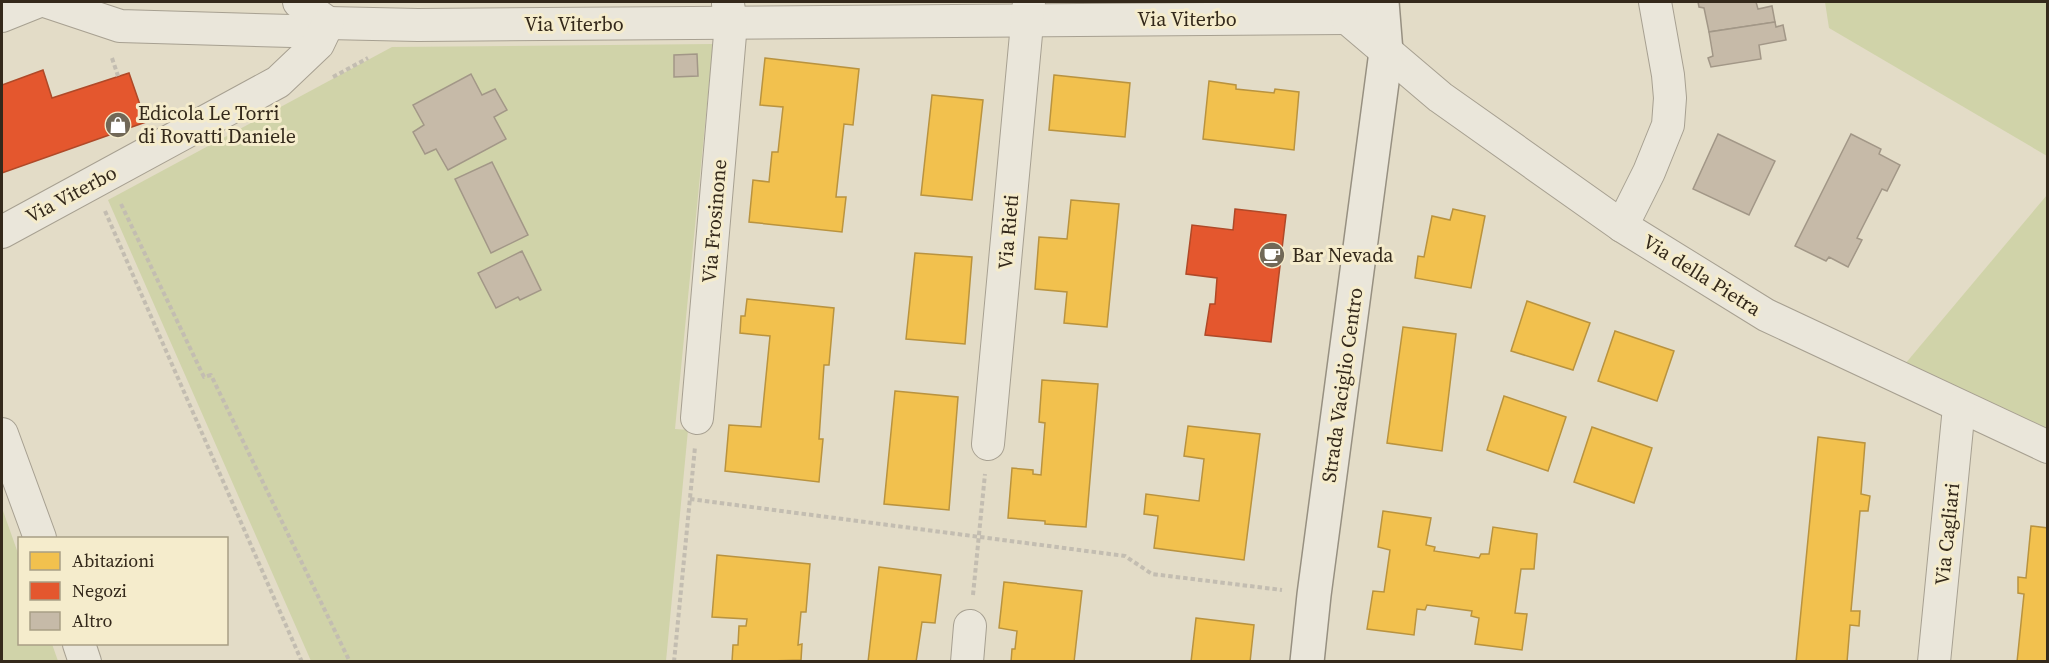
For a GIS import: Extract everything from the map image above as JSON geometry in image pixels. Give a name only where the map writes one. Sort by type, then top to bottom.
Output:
[{"type":"street","points":[[2,16],[37,2]]},
{"type":"street","points":[[48,2],[120,26],[292,31],[328,23]]},
{"type":"street","points":[[299,2],[328,23]]},
{"type":"street","name":"Strada Vaciglio Centro","points":[[1307,662],[1386,52],[1382,2]]},
{"type":"street","points":[[1622,226],[1649,172],[1668,126],[1670,98],[1668,75],[1655,2]]},
{"type":"street","name":"Via Viterbo","points":[[2,232],[278,82],[318,44],[328,23],[418,13],[1357,10],[1386,52]]},
{"type":"street","name":"Via Rieti","points":[[988,444],[1028,11]]},
{"type":"street","name":"Via Frosinone","points":[[698,418],[729,12]]},
{"type":"street","name":"Via della Pietra","points":[[1386,52],[1440,98],[1622,226],[1766,315],[2048,447]]},
{"type":"street","name":"Via Cagliari","points":[[1934,662],[1959,407]]},
{"type":"street","points":[[2,434],[40,537]]},
{"type":"street","points":[[967,662],[970,626]]},
{"type":"street","points":[[79,645],[85,662]]},
{"type":"path","points":[[332,77],[374,55]]},
{"type":"path","points":[[112,57],[118,76]]},
{"type":"path","points":[[117,195],[204,378],[211,375],[350,662]]},
{"type":"path","points":[[101,200],[302,662]]},
{"type":"path","points":[[674,662],[698,418]]},
{"type":"path","points":[[970,626],[988,444]]},
{"type":"path","points":[[690,499],[1125,556],[1152,574],[1314,595]]},
{"type":"green space","points":[[1825,2],[2047,2],[2047,156],[1829,28]]},
{"type":"green space","points":[[713,44],[675,429],[688,430],[666,661],[311,661],[108,200],[392,47]]},
{"type":"green space","points":[[2047,195],[2047,428],[1905,364]]},
{"type":"green space","points":[[2,508],[18,553],[18,645],[52,645],[58,661],[2,661]]},
{"type":"building: Abitazioni","points":[[765,58],[859,69],[853,125],[844,124],[836,197],[846,197],[842,232],[749,222],[753,180],[769,182],[772,152],[778,152],[783,107],[760,105]]},
{"type":"building: Abitazioni","points":[[1054,75],[1130,83],[1125,137],[1049,130]]},
{"type":"building: Abitazioni","points":[[1209,81],[1236,85],[1236,89],[1274,93],[1275,89],[1299,92],[1294,150],[1203,139]]},
{"type":"building: Abitazioni","points":[[932,95],[983,100],[972,200],[921,195]]},
{"type":"building: Abitazioni","points":[[1071,200],[1119,204],[1107,327],[1064,323],[1067,292],[1035,289],[1039,237],[1067,239]]},
{"type":"building: Abitazioni","points":[[1453,209],[1485,216],[1471,288],[1415,278],[1418,256],[1424,257],[1432,216],[1450,220]]},
{"type":"building: Abitazioni","points":[[915,253],[972,257],[965,344],[906,339]]},
{"type":"building: Abitazioni","points":[[747,299],[834,308],[829,365],[824,365],[819,439],[823,439],[819,482],[725,471],[729,425],[761,427],[770,336],[740,333],[741,316],[745,316]]},
{"type":"building: Abitazioni","points":[[1527,301],[1590,323],[1573,370],[1511,351]]},
{"type":"building: Abitazioni","points":[[1403,327],[1456,334],[1442,451],[1387,443]]},
{"type":"building: Abitazioni","points":[[1615,331],[1674,351],[1657,401],[1598,381]]},
{"type":"building: Abitazioni","points":[[1042,380],[1098,384],[1086,527],[1008,518],[1012,468],[1033,470],[1033,474],[1041,475],[1045,423],[1039,422]]},
{"type":"building: Abitazioni","points":[[895,391],[958,397],[949,510],[884,504]]},
{"type":"building: Abitazioni","points":[[1504,396],[1566,417],[1548,471],[1487,450]]},
{"type":"building: Abitazioni","points":[[1188,426],[1260,434],[1244,560],[1154,548],[1158,516],[1144,514],[1146,494],[1199,501],[1204,459],[1184,456]]},
{"type":"building: Abitazioni","points":[[1592,427],[1652,448],[1634,503],[1574,482]]},
{"type":"building: Abitazioni","points":[[1818,437],[1865,443],[1861,494],[1870,496],[1868,511],[1860,511],[1851,611],[1860,611],[1859,626],[1850,625],[1847,662],[1796,662]]},
{"type":"building: Abitazioni","points":[[1383,511],[1431,518],[1426,545],[1435,547],[1434,551],[1479,558],[1481,554],[1489,554],[1493,527],[1537,534],[1534,569],[1521,569],[1515,613],[1527,614],[1522,650],[1475,644],[1479,618],[1471,616],[1472,611],[1427,605],[1425,610],[1417,609],[1414,635],[1367,629],[1373,591],[1384,592],[1390,550],[1378,547]]},
{"type":"building: Abitazioni","points":[[2031,526],[2048,528],[2048,662],[2017,662],[2024,594],[2018,593],[2018,577],[2026,578]]},
{"type":"building: Abitazioni","points":[[717,555],[810,564],[806,612],[801,612],[798,645],[802,644],[801,660],[732,662],[733,645],[738,645],[739,626],[746,626],[747,619],[712,617]]},
{"type":"building: Abitazioni","points":[[879,567],[941,575],[935,623],[922,622],[916,662],[868,662]]},
{"type":"building: Abitazioni","points":[[1004,582],[1082,591],[1074,662],[1011,662],[1017,631],[999,628]]},
{"type":"building: Abitazioni","points":[[1196,618],[1254,625],[1250,662],[1191,662]]},
{"type":"building: Negozi","points":[[43,70],[52,98],[129,73],[146,122],[2,173],[2,85]]},
{"type":"building: Negozi","points":[[1235,209],[1286,215],[1271,342],[1205,335],[1210,304],[1215,304],[1217,278],[1186,274],[1192,225],[1233,230]]},
{"type":"building: Altro","points":[[1698,2],[1756,2],[1758,9],[1772,6],[1775,22],[1709,32],[1704,8],[1699,7]]},
{"type":"building: Altro","points":[[1775,22],[1776,27],[1783,25],[1786,40],[1759,45],[1761,59],[1711,67],[1708,58],[1713,56],[1709,32]]},
{"type":"building: Altro","points":[[697,54],[698,76],[674,77],[674,55]]},
{"type":"building: Altro","points":[[471,74],[482,95],[495,89],[507,110],[494,117],[506,139],[448,170],[436,149],[425,154],[413,132],[424,125],[413,105]]},
{"type":"building: Altro","points":[[1718,134],[1775,161],[1749,215],[1693,189]]},
{"type":"building: Altro","points":[[1851,134],[1881,149],[1879,154],[1900,165],[1887,191],[1882,189],[1857,238],[1862,240],[1848,267],[1829,257],[1826,261],[1795,246]]},
{"type":"building: Altro","points":[[492,162],[528,235],[491,253],[455,179]]},
{"type":"building: Altro","points":[[522,251],[541,290],[520,300],[518,297],[496,308],[478,273]]},
{"type":"place","name":"Edicola Le Torri di Rovatti Daniele","points":[[118,125]]},
{"type":"place","name":"Bar Nevada","points":[[1272,255]]}]
